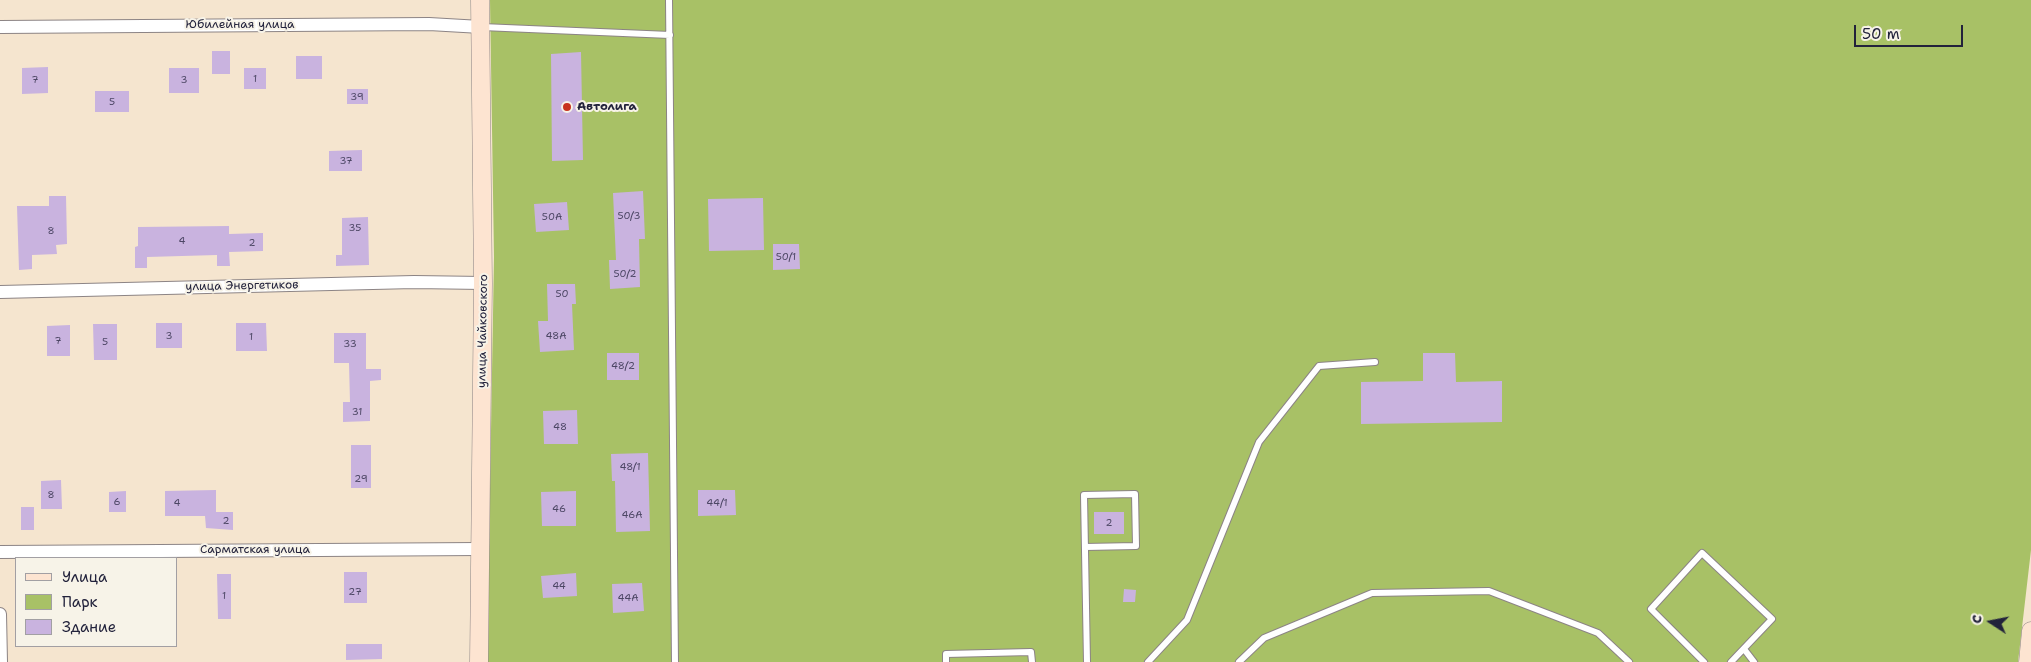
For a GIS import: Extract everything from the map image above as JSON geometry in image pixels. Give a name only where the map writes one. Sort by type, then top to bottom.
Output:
[{"type":"street","name":"улица Чайковского","points":[[479,662],[483,282],[480,0]]},
{"type":"street","name":"Юбилейная улица","points":[[0,27],[429,24],[481,27]]},
{"type":"street","name":"улица Энергетиков","points":[[0,292],[404,282],[483,282]]},
{"type":"street","name":"Сарматская улица","points":[[0,552],[480,548]]},
{"type":"street","points":[[0,614],[1,662]]},
{"type":"street","points":[[2028,662],[2031,631]]},
{"type":"lane","points":[[669,0],[675,662]]},
{"type":"lane","points":[[481,27],[670,35]]},
{"type":"lane","points":[[1148,662],[1187,620],[1259,442],[1319,366],[1375,362]]},
{"type":"lane","points":[[1085,547],[1136,546],[1135,494],[1084,495],[1087,662]]},
{"type":"lane","points":[[1704,662],[1651,609],[1702,553],[1772,620],[1731,662]]},
{"type":"lane","points":[[1239,662],[1264,638],[1372,593],[1489,591],[1598,633],[1628,662]]},
{"type":"lane","points":[[1744,648],[1754,662]]},
{"type":"lane","points":[[946,662],[946,654],[1032,652],[1032,662]]},
{"type":"green space","points":[[490,0],[2031,0],[2031,550],[2018,662],[487,662],[494,257]]},
{"type":"building","points":[[212,51],[230,51],[230,74],[212,74]]},
{"type":"building","name":"Автолига","points":[[581,52],[583,160],[552,161],[551,54]]},
{"type":"building","points":[[296,56],[322,56],[322,79],[296,79]]},
{"type":"building","points":[[48,67],[48,93],[22,94],[22,68]]},
{"type":"building","points":[[169,68],[199,68],[199,93],[169,93]]},
{"type":"building","points":[[244,68],[266,68],[266,89],[244,89]]},
{"type":"building","points":[[347,89],[368,89],[368,104],[347,104]]},
{"type":"building","points":[[95,91],[129,91],[129,112],[95,112]]},
{"type":"building","points":[[362,150],[362,171],[329,171],[329,151]]},
{"type":"building","points":[[643,191],[645,239],[639,239],[640,287],[610,289],[609,260],[616,260],[613,193]]},
{"type":"building","points":[[49,196],[66,196],[67,244],[56,245],[57,254],[32,255],[32,269],[19,270],[17,206],[49,206]]},
{"type":"building","points":[[763,198],[764,250],[709,251],[708,199]]},
{"type":"building","points":[[567,202],[569,230],[536,232],[534,204]]},
{"type":"building","points":[[368,217],[369,265],[336,266],[336,255],[342,255],[342,218]]},
{"type":"building","points":[[229,226],[229,234],[263,233],[263,251],[229,252],[230,266],[217,266],[217,255],[147,257],[147,268],[135,268],[135,247],[138,246],[138,227]]},
{"type":"building","points":[[773,244],[799,244],[800,269],[773,270]]},
{"type":"building","points":[[547,284],[575,284],[576,304],[572,304],[574,350],[540,352],[538,321],[548,321]]},
{"type":"building","points":[[156,323],[182,323],[182,348],[156,348]]},
{"type":"building","points":[[236,323],[266,323],[267,351],[236,351]]},
{"type":"building","points":[[93,324],[117,324],[117,360],[94,360]]},
{"type":"building","points":[[70,325],[70,356],[47,356],[47,326]]},
{"type":"building","points":[[334,333],[366,333],[366,369],[381,369],[381,380],[370,381],[370,421],[343,422],[343,402],[350,402],[349,363],[334,363]]},
{"type":"building","points":[[607,353],[639,353],[639,380],[607,380]]},
{"type":"building","points":[[1423,353],[1455,353],[1456,382],[1502,381],[1502,422],[1361,424],[1361,382],[1423,381]]},
{"type":"building","points":[[577,410],[578,444],[544,444],[543,411]]},
{"type":"building","points":[[351,445],[371,445],[371,488],[351,488]]},
{"type":"building","points":[[648,453],[650,531],[616,532],[615,481],[612,481],[611,454]]},
{"type":"building","points":[[61,480],[62,509],[41,509],[41,481]]},
{"type":"building","points":[[216,490],[216,512],[233,512],[233,530],[206,528],[205,516],[165,516],[165,491]]},
{"type":"building","points":[[698,490],[735,490],[736,515],[698,516]]},
{"type":"building","points":[[126,491],[126,512],[109,512],[109,492]]},
{"type":"building","points":[[576,491],[576,526],[542,526],[541,492]]},
{"type":"building","points":[[21,507],[34,507],[34,530],[21,530]]},
{"type":"building","points":[[1094,512],[1124,512],[1124,534],[1094,534]]},
{"type":"building","points":[[344,572],[367,572],[367,603],[344,603]]},
{"type":"building","points":[[576,573],[577,596],[543,598],[541,576]]},
{"type":"building","points":[[217,574],[231,574],[231,619],[218,619]]},
{"type":"building","points":[[642,583],[644,611],[613,613],[612,584]]},
{"type":"building","points":[[1124,589],[1136,590],[1135,602],[1123,602]]},
{"type":"building","points":[[346,644],[382,644],[382,659],[346,660]]},
{"type":"place","name":"Автолига","points":[[567,107]]}]
